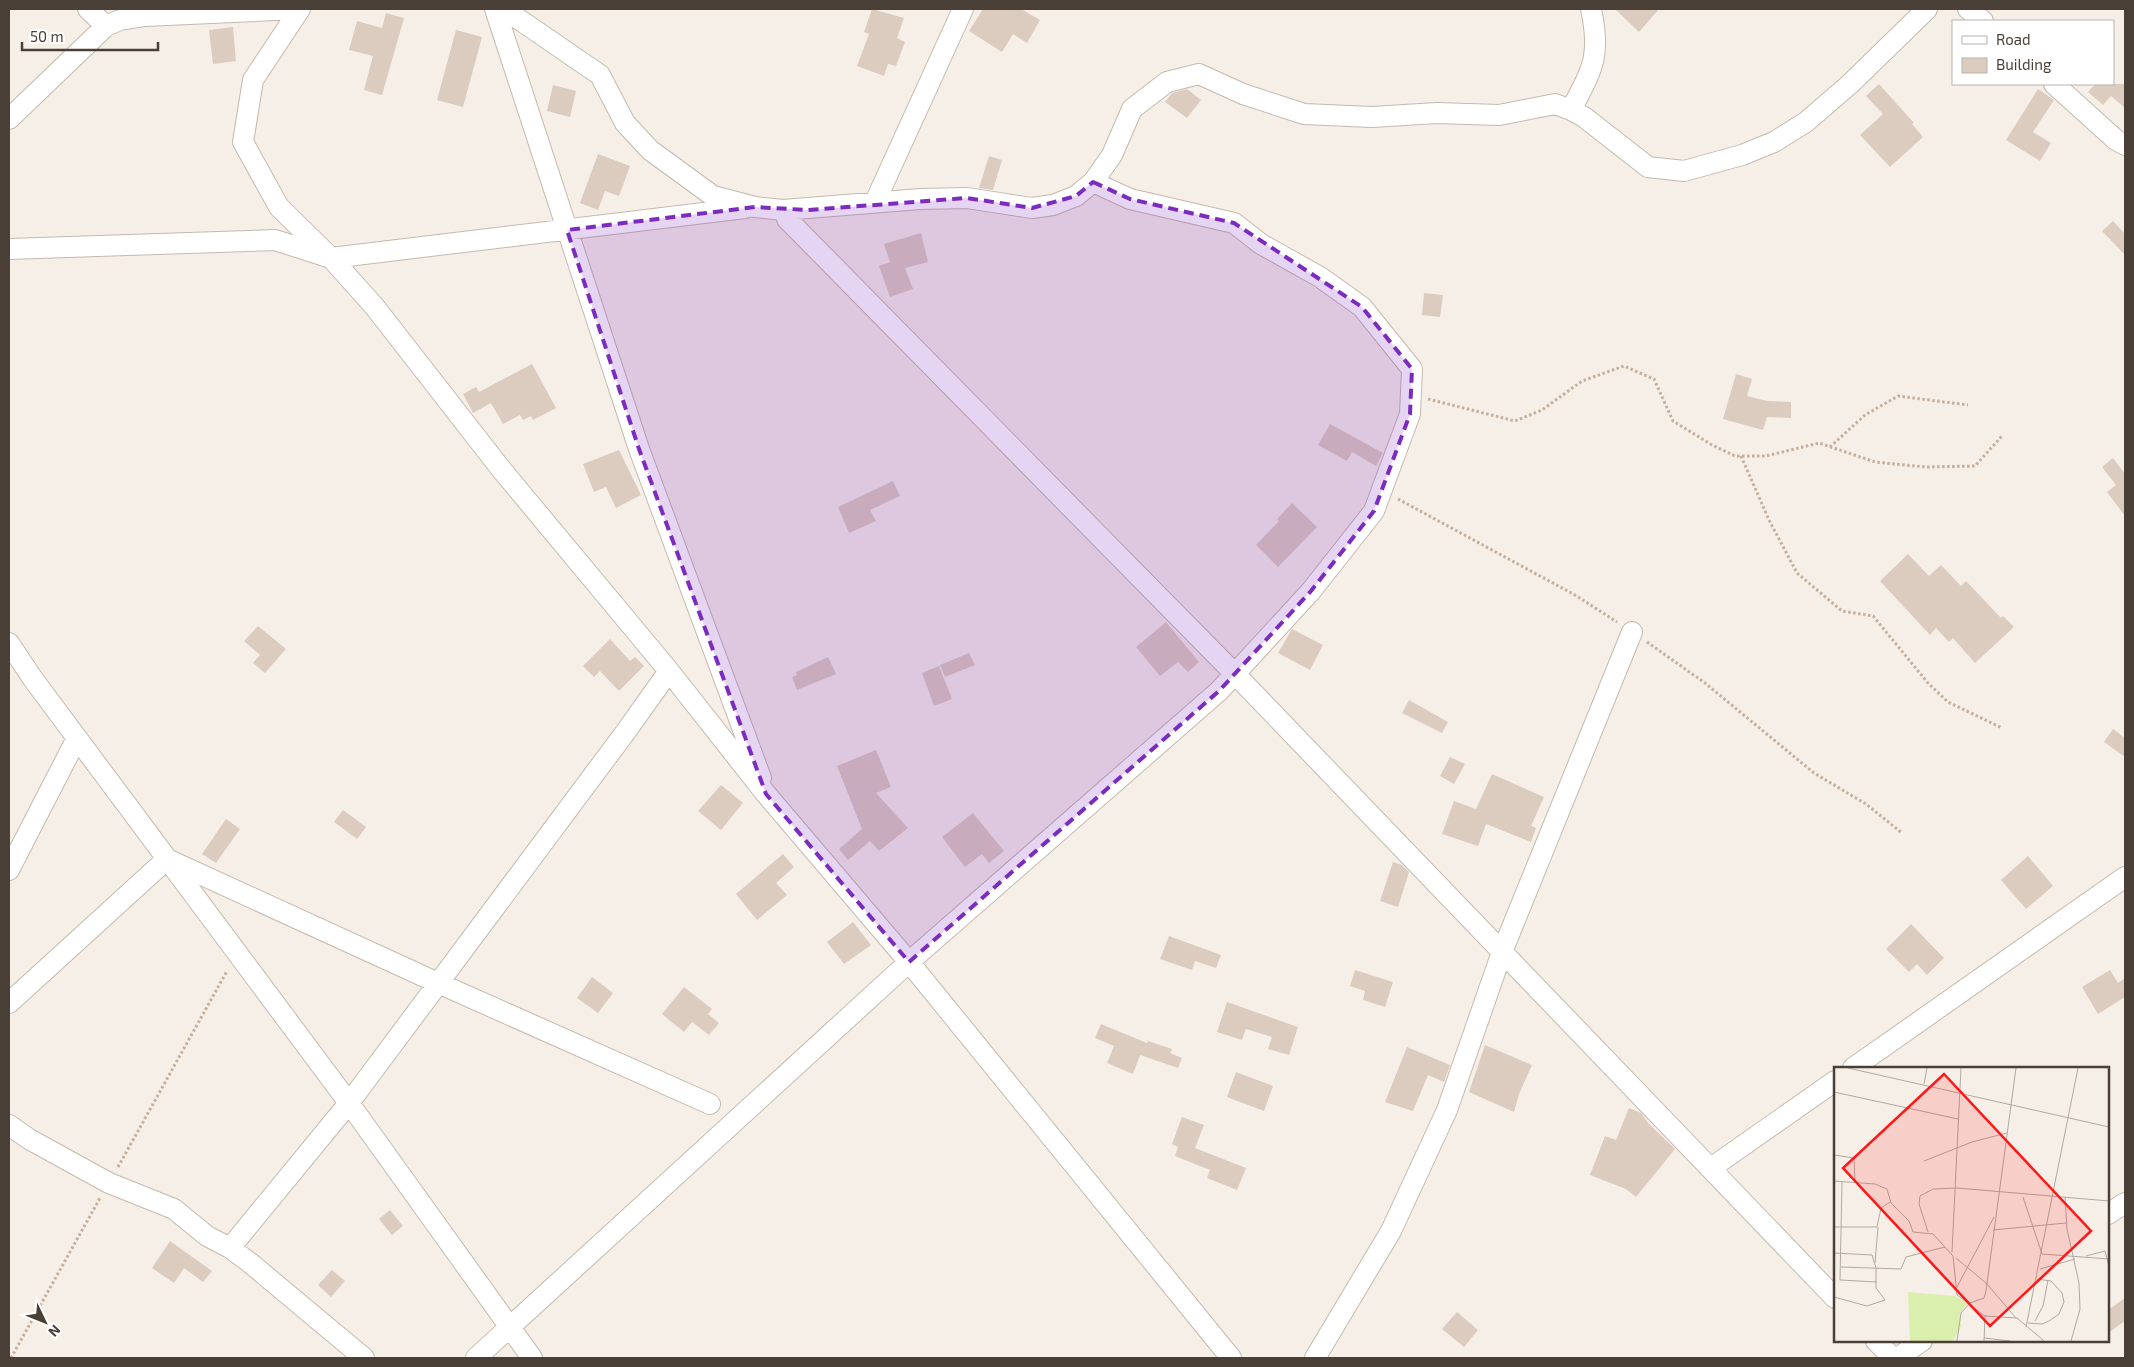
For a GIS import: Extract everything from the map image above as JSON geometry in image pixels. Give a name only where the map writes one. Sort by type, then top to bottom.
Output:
[{"type":"street","points":[[88,9],[106,26]]},
{"type":"street","points":[[9,119],[106,26],[120,20],[145,16],[299,9]]},
{"type":"street","points":[[299,9],[253,80],[243,142],[279,207],[331,258],[374,306],[500,469],[669,671],[766,794],[909,962],[1230,1358]]},
{"type":"street","points":[[495,9],[639,449],[766,794]]},
{"type":"street","points":[[504,9],[600,75],[625,123],[650,150],[713,196],[755,207],[783,210],[808,210],[875,202],[967,198],[1032,208],[1053,205],[1076,196],[1093,182],[1112,155],[1132,109],[1167,82],[1199,74],[1243,94],[1304,114],[1372,118],[1437,113],[1499,114],[1555,104],[1584,117],[1648,168],[1684,171],[1718,163],[1774,142],[1806,122],[1850,84],[1927,9]]},
{"type":"street","points":[[875,202],[963,9]]},
{"type":"street","points":[[1572,110],[1586,83],[1595,59],[1596,34],[1591,9]]},
{"type":"street","points":[[1968,9],[1982,20]]},
{"type":"street","points":[[2055,85],[2116,140],[2125,145]]},
{"type":"street","points":[[476,1358],[909,962],[1220,691],[1311,590],[1374,511],[1410,414],[1412,369],[1362,307],[1320,277],[1261,244],[1234,223],[1130,199],[1093,182]]},
{"type":"street","points":[[9,249],[275,240],[331,258],[755,207]]},
{"type":"street","points":[[787,219],[1235,674],[1834,1297]]},
{"type":"street","points":[[1315,1358],[1391,1231],[1447,1110],[1502,952],[1632,632]]},
{"type":"street","points":[[9,643],[15,667],[77,738],[349,1103],[532,1358]]},
{"type":"street","points":[[230,1248],[349,1103],[669,671]]},
{"type":"street","points":[[9,870],[77,738]]},
{"type":"street","points":[[167,859],[438,983],[710,1104]]},
{"type":"street","points":[[9,1003],[167,859]]},
{"type":"street","points":[[1854,1067],[2125,878]]},
{"type":"street","points":[[1711,1168],[1834,1082]]},
{"type":"street","points":[[9,1126],[29,1140],[109,1183],[174,1209],[207,1236],[230,1248],[364,1358]]},
{"type":"street","points":[[2109,1213],[2125,1203]]},
{"type":"street","points":[[1877,1342],[1895,1358],[1920,1342]]},
{"type":"path","points":[[1410,395],[1515,421],[1542,410],[1582,381],[1624,366],[1654,379],[1673,421],[1712,445],[1735,456],[1766,456],[1819,443],[1875,462],[1926,466],[1974,466],[2002,436]]},
{"type":"path","points":[[1830,447],[1864,416],[1898,396],[1968,405]]},
{"type":"path","points":[[1741,456],[1769,520],[1797,573],[1842,611],[1873,616],[1928,684],[1948,702],[2002,728]]},
{"type":"path","points":[[1382,490],[1575,595],[1632,632],[1705,683],[1814,773],[1866,804],[1902,833]]},
{"type":"path","points":[[11,1358],[237,953]]},
{"type":"highlighted area","points":[[1093,182],[1130,199],[1234,223],[1362,307],[1412,369],[1410,414],[1374,511],[1311,591],[1219,691],[909,962],[766,794],[639,449],[567,230],[755,207],[808,210],[967,198],[1032,208],[1076,196]]},
{"type":"building","points":[[872,9],[904,18],[897,38],[905,42],[896,66],[888,64],[884,76],[857,66],[869,34],[864,32]]},
{"type":"building","points":[[983,9],[1021,9],[1040,20],[1027,43],[1013,34],[1002,52],[969,31]]},
{"type":"building","points":[[1615,9],[1659,9],[1639,32]]},
{"type":"building","points":[[386,13],[404,18],[382,95],[364,90],[373,56],[349,50],[357,21],[382,28]]},
{"type":"building","points":[[233,27],[236,61],[213,64],[209,30]]},
{"type":"building","points":[[456,30],[482,37],[463,107],[437,100]]},
{"type":"building","points":[[1879,84],[1914,123],[1912,124],[1923,137],[1890,167],[1860,135],[1883,114],[1866,96]]},
{"type":"building","points":[[2125,84],[2125,108],[2111,96],[2103,105],[2088,92],[2094,85]]},
{"type":"building","points":[[553,85],[576,91],[570,117],[547,111]]},
{"type":"building","points":[[1187,89],[1201,100],[1187,118],[1165,102],[1172,93]]},
{"type":"building","points":[[2038,89],[2054,100],[2033,132],[2051,143],[2040,161],[2006,140]]},
{"type":"building","points":[[598,154],[630,166],[619,196],[605,191],[598,210],[580,203]]},
{"type":"building","points":[[989,156],[1002,160],[993,190],[979,188]]},
{"type":"building","points":[[2113,221],[2125,234],[2125,255],[2102,231]]},
{"type":"building","points":[[921,233],[928,262],[905,268],[913,289],[890,297],[879,266],[890,262],[884,244]]},
{"type":"building","points":[[1424,293],[1443,295],[1440,317],[1422,315]]},
{"type":"building","points":[[532,364],[556,408],[533,420],[531,416],[523,420],[520,415],[503,424],[491,403],[473,413],[463,394],[476,387],[479,392]]},
{"type":"building","points":[[1736,374],[1752,379],[1747,396],[1767,401],[1791,402],[1791,418],[1767,417],[1763,430],[1723,419]]},
{"type":"building","points":[[1330,424],[1383,453],[1376,466],[1352,452],[1347,461],[1318,445]]},
{"type":"building","points":[[619,450],[641,495],[616,508],[606,487],[594,492],[583,464]]},
{"type":"building","points":[[2113,458],[2125,474],[2125,516],[2107,492],[2116,485],[2102,467]]},
{"type":"building","points":[[893,481],[900,496],[870,510],[876,521],[849,533],[838,507]]},
{"type":"building","points":[[1292,503],[1317,527],[1278,567],[1256,545],[1279,521],[1277,519]]},
{"type":"building","points":[[1908,554],[1929,576],[1941,565],[1961,586],[1966,581],[2001,618],[2003,616],[2014,627],[1975,663],[1953,638],[1949,642],[1936,628],[1930,635],[1880,581]]},
{"type":"building","points":[[1166,622],[1199,662],[1188,672],[1178,662],[1160,676],[1136,647]]},
{"type":"building","points":[[258,626],[286,649],[265,673],[253,663],[260,655],[244,641]]},
{"type":"building","points":[[1292,629],[1323,645],[1310,670],[1278,653]]},
{"type":"building","points":[[610,639],[630,661],[635,657],[644,666],[619,691],[600,671],[594,677],[583,666]]},
{"type":"building","points":[[969,653],[975,665],[945,677],[940,665]]},
{"type":"building","points":[[828,657],[836,674],[797,690],[792,677],[797,675],[796,672]]},
{"type":"building","points":[[939,666],[952,699],[934,706],[922,673]]},
{"type":"building","points":[[1409,700],[1448,722],[1442,733],[1402,713]]},
{"type":"building","points":[[2113,729],[2125,738],[2125,757],[2104,742]]},
{"type":"building","points":[[876,750],[891,787],[876,793],[908,828],[879,851],[870,841],[848,860],[839,849],[862,829],[837,766]]},
{"type":"building","points":[[1450,757],[1465,764],[1454,784],[1440,776]]},
{"type":"building","points":[[1492,774],[1544,797],[1531,826],[1536,828],[1531,842],[1486,824],[1478,846],[1442,834],[1454,801],[1476,809]]},
{"type":"building","points":[[721,785],[743,803],[721,830],[698,811]]},
{"type":"building","points":[[343,810],[366,827],[357,839],[334,822]]},
{"type":"building","points":[[973,813],[1004,851],[989,863],[982,854],[965,867],[942,837]]},
{"type":"building","points":[[226,819],[240,829],[216,863],[202,854]]},
{"type":"building","points":[[783,854],[794,867],[776,883],[787,895],[757,920],[736,894]]},
{"type":"building","points":[[2028,856],[2053,886],[2026,909],[2001,880]]},
{"type":"building","points":[[1393,862],[1402,865],[1409,872],[1398,907],[1380,901]]},
{"type":"building","points":[[853,922],[871,945],[844,964],[827,942]]},
{"type":"building","points":[[1911,924],[1944,958],[1927,975],[1917,964],[1909,972],[1886,949]]},
{"type":"building","points":[[1169,936],[1221,955],[1216,968],[1195,961],[1192,970],[1160,959]]},
{"type":"building","points":[[1355,970],[1393,982],[1385,1007],[1363,1000],[1365,991],[1350,986]]},
{"type":"building","points":[[2110,970],[2118,983],[2125,978],[2125,997],[2098,1014],[2082,987]]},
{"type":"building","points":[[592,977],[613,993],[598,1013],[577,998]]},
{"type":"building","points":[[684,987],[712,1009],[708,1014],[719,1023],[709,1035],[692,1022],[684,1032],[662,1014]]},
{"type":"building","points":[[1227,1002],[1298,1027],[1289,1055],[1268,1049],[1272,1037],[1246,1029],[1242,1040],[1217,1032]]},
{"type":"building","points":[[1101,1024],[1147,1043],[1148,1041],[1172,1049],[1170,1053],[1182,1058],[1178,1068],[1140,1055],[1133,1074],[1107,1063],[1114,1046],[1095,1038]]},
{"type":"building","points":[[1485,1045],[1532,1065],[1519,1094],[1514,1112],[1469,1092]]},
{"type":"building","points":[[1407,1047],[1450,1065],[1444,1082],[1428,1075],[1413,1111],[1385,1102]]},
{"type":"building","points":[[1236,1072],[1273,1086],[1264,1111],[1227,1097]]},
{"type":"building","points":[[1629,1108],[1641,1113],[1648,1123],[1675,1149],[1636,1197],[1626,1189],[1590,1175],[1605,1136],[1616,1140]]},
{"type":"building","points":[[1182,1117],[1204,1125],[1195,1148],[1246,1168],[1237,1190],[1207,1178],[1210,1170],[1175,1156],[1178,1147],[1172,1144]]},
{"type":"building","points":[[390,1210],[403,1226],[392,1235],[379,1219]]},
{"type":"building","points":[[170,1241],[212,1271],[203,1282],[184,1268],[174,1283],[152,1268]]},
{"type":"building","points":[[332,1270],[345,1281],[331,1297],[318,1285]]},
{"type":"building","points":[[2125,1298],[2125,1321],[2109,1332],[2109,1309]]},
{"type":"building","points":[[1457,1312],[1478,1330],[1464,1347],[1442,1329]]}]
